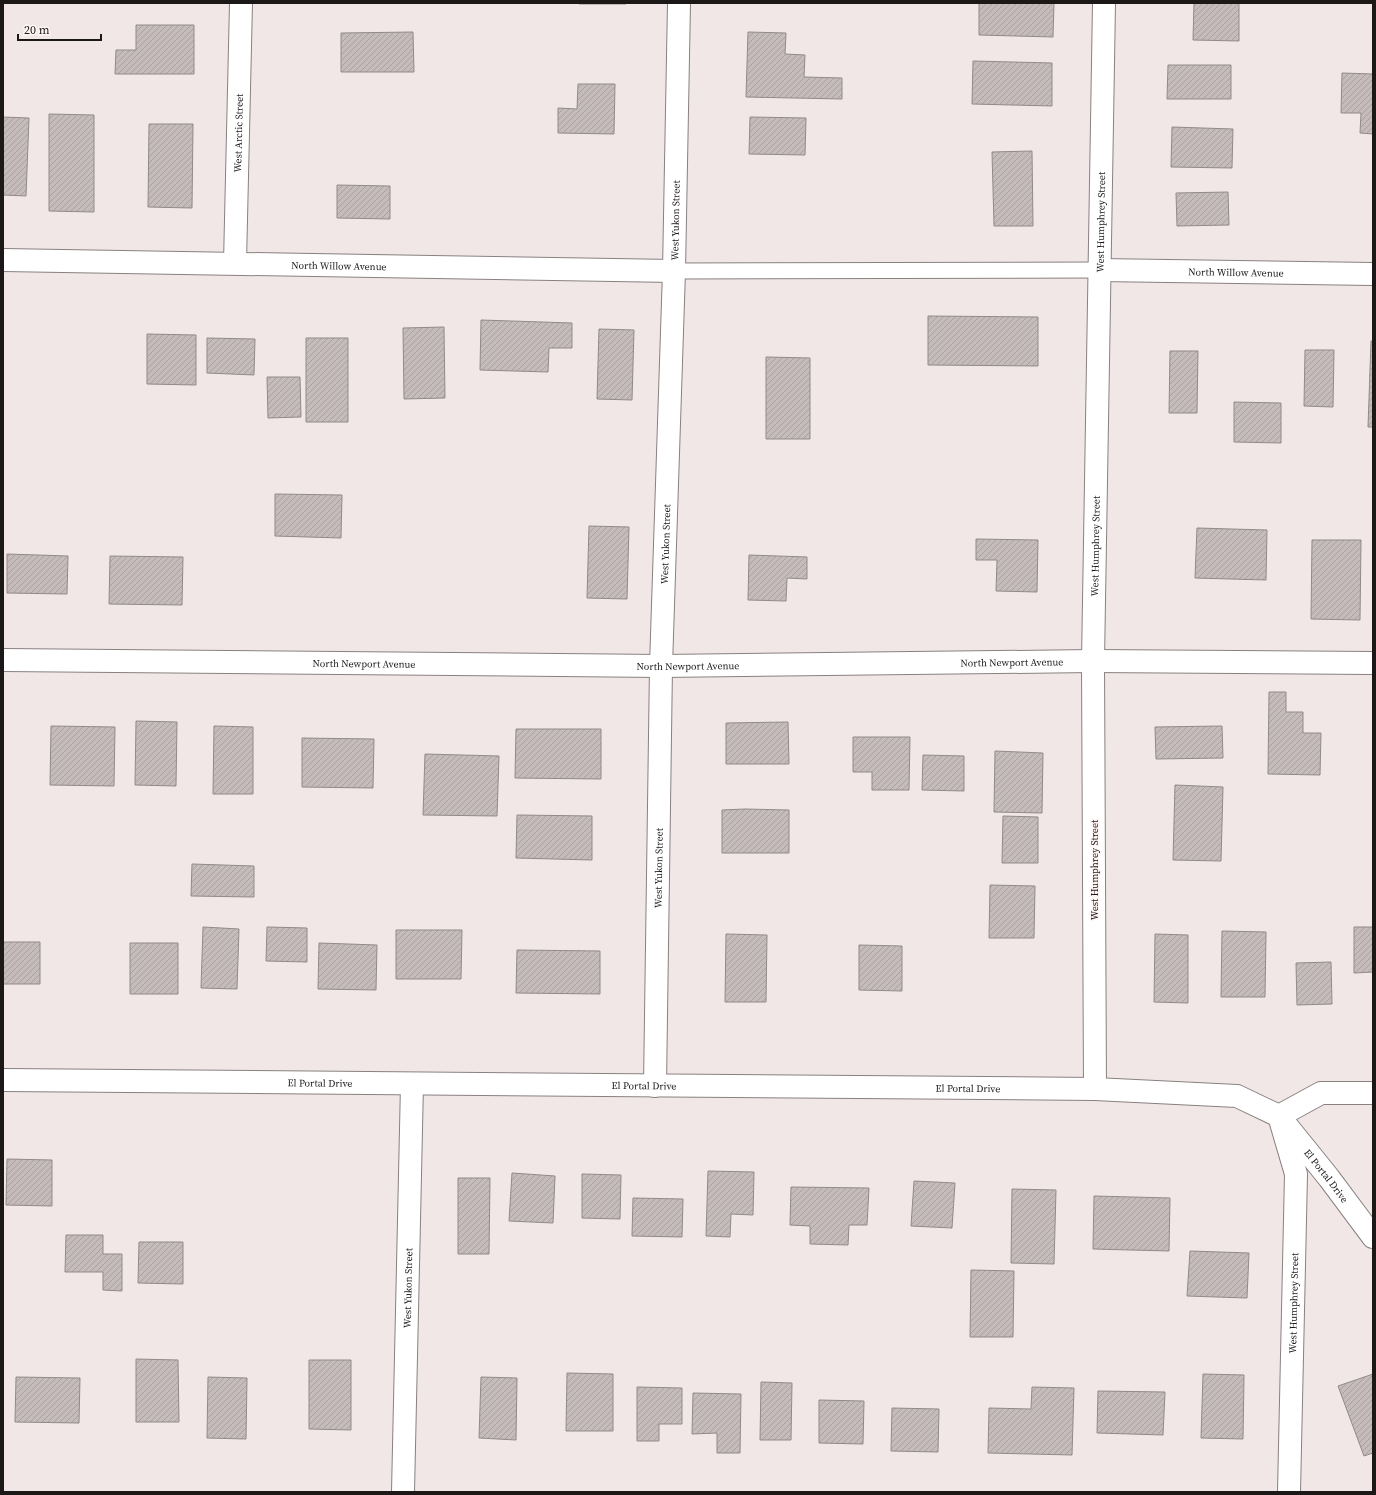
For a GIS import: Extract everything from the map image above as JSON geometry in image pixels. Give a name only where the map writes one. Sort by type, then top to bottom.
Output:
[{"type":"street","name":"West Arctic Street","points":[[235,263],[241,3]]},
{"type":"street","name":"West Yukon Street","points":[[655,1086],[661,666],[674,271],[679,3]]},
{"type":"street","name":"West Humphrey Street","points":[[1095,1089],[1093,661],[1104,3]]},
{"type":"street","name":"North Willow Avenue","points":[[3,260],[674,271]]},
{"type":"street","name":"North Willow Avenue","points":[[1099,270],[1373,274]]},
{"type":"street","name":"North Newport Avenue","points":[[3,660],[661,666],[1093,661],[1373,664]]},
{"type":"street","name":"El Portal Drive","points":[[3,1080],[1095,1089],[1237,1096],[1279,1116],[1329,1178],[1373,1237]]},
{"type":"street","name":"West Yukon Street","points":[[403,1492],[412,1084]]},
{"type":"street","points":[[1279,1116],[1321,1094],[1373,1093]]},
{"type":"street","name":"West Humphrey Street","points":[[1279,1116],[1296,1174],[1288,1492]]},
{"type":"lane","points":[[674,271],[1099,270]]},
{"type":"building","points":[[626,3],[626,4],[579,4]]},
{"type":"building","points":[[979,3],[1054,3],[1053,37],[979,35]]},
{"type":"building","points":[[1194,3],[1239,3],[1239,41],[1193,40]]},
{"type":"building","points":[[136,25],[194,25],[194,74],[115,74],[116,50],[136,50]]},
{"type":"building","points":[[413,32],[414,72],[341,72],[341,33]]},
{"type":"building","points":[[748,32],[786,33],[785,54],[805,55],[804,77],[842,78],[842,99],[746,97]]},
{"type":"building","points":[[973,61],[1052,63],[1052,106],[972,104]]},
{"type":"building","points":[[1168,65],[1231,65],[1231,99],[1167,99]]},
{"type":"building","points":[[1342,73],[1373,74],[1373,134],[1360,133],[1361,113],[1341,113]]},
{"type":"building","points":[[578,84],[615,84],[614,134],[558,133],[558,108],[577,109]]},
{"type":"building","points":[[49,114],[94,115],[94,212],[49,211]]},
{"type":"building","points":[[3,117],[29,118],[26,196],[3,195]]},
{"type":"building","points":[[750,117],[806,118],[805,155],[749,154]]},
{"type":"building","points":[[149,124],[193,124],[192,208],[148,207]]},
{"type":"building","points":[[1172,127],[1233,129],[1232,168],[1171,167]]},
{"type":"building","points":[[1032,151],[1033,226],[994,226],[992,152]]},
{"type":"building","points":[[337,185],[390,186],[390,219],[337,218]]},
{"type":"building","points":[[1228,192],[1229,225],[1177,226],[1176,193]]},
{"type":"building","points":[[928,316],[1038,317],[1038,366],[928,365]]},
{"type":"building","points":[[481,320],[572,323],[572,348],[549,348],[548,372],[480,370]]},
{"type":"building","points":[[444,327],[445,398],[404,399],[403,328]]},
{"type":"building","points":[[599,329],[634,330],[632,400],[597,399]]},
{"type":"building","points":[[147,334],[196,335],[196,385],[147,384]]},
{"type":"building","points":[[207,338],[255,339],[254,375],[207,373]]},
{"type":"building","points":[[306,338],[348,338],[348,422],[306,422]]},
{"type":"building","points":[[1371,341],[1373,341],[1373,427],[1368,427]]},
{"type":"building","points":[[1305,350],[1334,350],[1333,407],[1304,406]]},
{"type":"building","points":[[1170,351],[1198,351],[1197,413],[1169,413]]},
{"type":"building","points":[[766,357],[810,358],[810,439],[766,439]]},
{"type":"building","points":[[267,377],[300,377],[301,417],[268,418]]},
{"type":"building","points":[[1234,402],[1281,403],[1281,443],[1234,442]]},
{"type":"building","points":[[275,494],[342,495],[341,538],[275,536]]},
{"type":"building","points":[[589,526],[629,527],[627,599],[587,598]]},
{"type":"building","points":[[1197,528],[1267,530],[1266,580],[1195,578]]},
{"type":"building","points":[[976,539],[1038,540],[1037,592],[996,591],[997,560],[976,560]]},
{"type":"building","points":[[1312,540],[1361,540],[1360,620],[1311,619]]},
{"type":"building","points":[[7,554],[68,556],[67,594],[7,593]]},
{"type":"building","points":[[749,555],[807,557],[807,579],[787,578],[786,601],[748,600]]},
{"type":"building","points":[[110,556],[183,557],[182,605],[109,604]]},
{"type":"building","points":[[1269,692],[1286,692],[1286,712],[1303,712],[1303,733],[1321,733],[1320,775],[1268,774]]},
{"type":"building","points":[[136,721],[177,722],[176,786],[135,785]]},
{"type":"building","points":[[788,722],[789,764],[726,764],[726,723]]},
{"type":"building","points":[[51,726],[115,727],[114,786],[50,785]]},
{"type":"building","points":[[214,726],[253,727],[253,794],[213,794]]},
{"type":"building","points":[[1222,726],[1223,758],[1156,759],[1155,727]]},
{"type":"building","points":[[516,729],[601,729],[601,779],[515,778]]},
{"type":"building","points":[[853,737],[910,737],[909,790],[872,790],[872,772],[853,772]]},
{"type":"building","points":[[302,738],[374,739],[373,788],[302,787]]},
{"type":"building","points":[[995,751],[1043,753],[1042,813],[994,812]]},
{"type":"building","points":[[425,754],[499,756],[497,816],[423,815]]},
{"type":"building","points":[[923,755],[964,756],[964,791],[922,790]]},
{"type":"building","points":[[1175,785],[1223,787],[1221,861],[1173,860]]},
{"type":"building","points":[[722,810],[789,810],[789,853],[722,853]]},
{"type":"building","points":[[517,815],[592,816],[592,860],[516,858]]},
{"type":"building","points":[[1003,816],[1038,817],[1038,863],[1002,863]]},
{"type":"building","points":[[192,864],[254,866],[254,897],[191,896]]},
{"type":"building","points":[[990,885],[1035,886],[1034,938],[989,938]]},
{"type":"building","points":[[203,927],[239,929],[237,989],[201,988]]},
{"type":"building","points":[[267,927],[307,928],[307,962],[266,961]]},
{"type":"building","points":[[1354,927],[1373,927],[1373,972],[1354,973]]},
{"type":"building","points":[[396,930],[462,930],[461,979],[396,979]]},
{"type":"building","points":[[1222,931],[1266,932],[1265,997],[1221,997]]},
{"type":"building","points":[[726,934],[767,935],[766,1002],[725,1002]]},
{"type":"building","points":[[1155,934],[1188,935],[1188,1003],[1154,1002]]},
{"type":"building","points":[[3,942],[40,942],[40,984],[3,984]]},
{"type":"building","points":[[130,943],[178,943],[178,994],[130,994]]},
{"type":"building","points":[[319,943],[377,945],[376,990],[318,989]]},
{"type":"building","points":[[859,945],[902,946],[902,991],[859,990]]},
{"type":"building","points":[[517,950],[600,951],[600,994],[516,993]]},
{"type":"building","points":[[1331,962],[1332,1004],[1297,1005],[1296,963]]},
{"type":"building","points":[[7,1159],[52,1160],[52,1206],[6,1205]]},
{"type":"building","points":[[708,1171],[754,1172],[753,1215],[731,1214],[730,1237],[706,1236]]},
{"type":"building","points":[[512,1173],[555,1176],[553,1223],[509,1221]]},
{"type":"building","points":[[582,1174],[621,1175],[620,1219],[582,1218]]},
{"type":"building","points":[[458,1178],[490,1178],[489,1254],[458,1254]]},
{"type":"building","points":[[914,1181],[955,1183],[952,1228],[911,1226]]},
{"type":"building","points":[[791,1187],[869,1188],[867,1225],[849,1225],[848,1245],[810,1244],[810,1226],[790,1225]]},
{"type":"building","points":[[1012,1189],[1056,1190],[1054,1264],[1011,1263]]},
{"type":"building","points":[[1094,1196],[1170,1198],[1169,1251],[1093,1249]]},
{"type":"building","points":[[633,1198],[683,1199],[682,1237],[632,1236]]},
{"type":"building","points":[[66,1235],[103,1235],[103,1254],[122,1254],[122,1291],[103,1290],[103,1272],[65,1272]]},
{"type":"building","points":[[139,1242],[183,1242],[183,1284],[138,1283]]},
{"type":"building","points":[[1190,1251],[1249,1253],[1247,1298],[1187,1296]]},
{"type":"building","points":[[971,1270],[1014,1271],[1013,1337],[970,1337]]},
{"type":"building","points":[[136,1359],[178,1360],[179,1422],[136,1422]]},
{"type":"building","points":[[309,1360],[351,1360],[351,1430],[309,1429]]},
{"type":"building","points":[[567,1373],[613,1374],[613,1431],[566,1431]]},
{"type":"building","points":[[1203,1374],[1244,1375],[1243,1439],[1201,1438]]},
{"type":"building","points":[[1373,1374],[1373,1453],[1364,1456],[1338,1386]]},
{"type":"building","points":[[16,1377],[80,1378],[79,1423],[15,1422]]},
{"type":"building","points":[[208,1377],[247,1378],[246,1439],[207,1438]]},
{"type":"building","points":[[481,1377],[517,1378],[516,1440],[479,1438]]},
{"type":"building","points":[[761,1382],[792,1383],[791,1440],[760,1440]]},
{"type":"building","points":[[637,1387],[682,1388],[682,1424],[659,1424],[659,1441],[637,1441]]},
{"type":"building","points":[[1032,1387],[1074,1388],[1072,1455],[988,1453],[989,1408],[1031,1409]]},
{"type":"building","points":[[1098,1391],[1165,1392],[1163,1435],[1097,1433]]},
{"type":"building","points":[[693,1393],[741,1394],[740,1453],[717,1453],[717,1433],[692,1434]]},
{"type":"building","points":[[819,1400],[864,1401],[863,1444],[819,1443]]},
{"type":"building","points":[[892,1408],[939,1409],[938,1452],[891,1451]]}]
